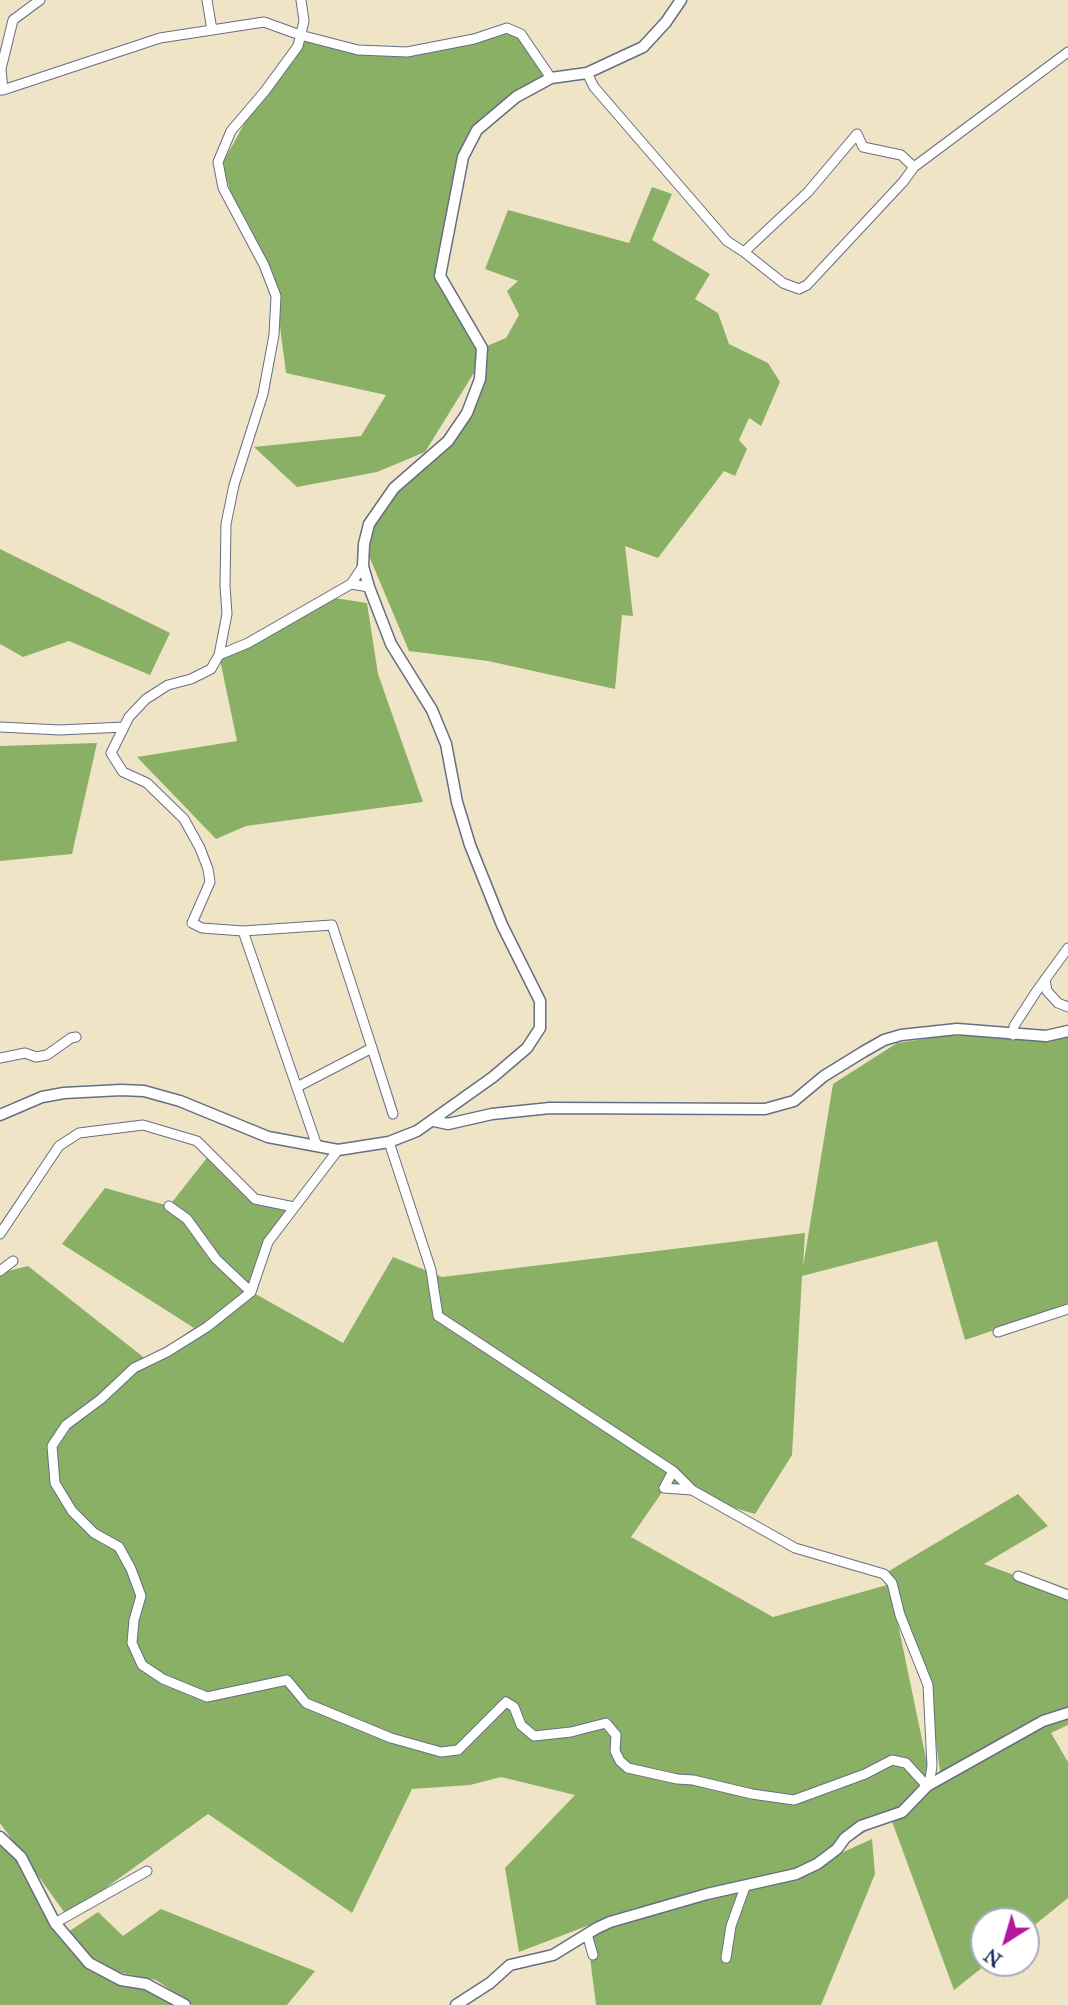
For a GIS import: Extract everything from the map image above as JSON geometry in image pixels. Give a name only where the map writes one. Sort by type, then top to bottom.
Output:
[{"type":"street","points":[[40,0],[13,20],[1,69],[1,90],[160,38],[264,22],[300,35],[358,50],[407,52],[474,39],[507,28],[521,34],[551,78]]},
{"type":"street","points":[[207,0],[212,30]]},
{"type":"street","points":[[301,0],[304,21],[298,46],[231,131],[218,162],[223,188],[264,265],[276,296],[274,335],[263,394],[234,485],[226,524],[227,614],[219,655],[211,669],[191,679],[168,685],[146,699],[130,717],[111,753],[123,772],[147,783],[184,819],[200,848],[210,882],[192,923],[202,928],[243,931],[331,925],[393,1114]]},
{"type":"street","points":[[0,1115],[42,1097],[64,1093],[144,1091],[180,1101],[268,1137],[338,1150],[389,1142],[434,1121],[527,1048],[540,1028],[540,1001],[502,925],[470,845],[457,802],[446,744],[432,710],[391,644],[363,566],[369,524],[394,488],[448,441],[467,413],[480,379],[482,348],[474,330],[440,276],[463,157],[477,130],[516,97],[551,78],[587,73],[643,47],[666,22],[681,0]]},
{"type":"street","points":[[587,73],[594,87],[727,241],[783,283],[799,289],[807,285],[914,167],[1068,52]]},
{"type":"street","points":[[744,252],[808,192],[857,134],[863,147],[901,155],[914,167]]},
{"type":"street","points":[[219,655],[248,643],[351,584],[363,566]]},
{"type":"street","points":[[351,584],[369,587]]},
{"type":"street","points":[[0,727],[60,730],[124,727]]},
{"type":"street","points":[[243,931],[317,1146]]},
{"type":"street","points":[[1013,1035],[1014,1026],[1068,948]]},
{"type":"street","points":[[1045,979],[1047,991],[1058,1003],[1068,1007]]},
{"type":"street","points":[[434,1121],[448,1124],[492,1114],[550,1108],[765,1109],[794,1101],[824,1076],[884,1040],[957,1029],[1046,1036],[1068,1031]]},
{"type":"street","points":[[0,1058],[25,1053],[47,1055],[76,1037]]},
{"type":"street","points":[[297,1087],[372,1048]]},
{"type":"street","points":[[0,1234],[59,1146],[79,1133],[143,1125],[197,1141],[255,1199],[294,1207]]},
{"type":"street","points":[[389,1142],[431,1270],[438,1317],[673,1471],[692,1490],[795,1548],[884,1574],[892,1583],[900,1615],[928,1685],[932,1766],[928,1786]]},
{"type":"street","points":[[338,1150],[268,1242],[251,1292],[207,1327],[167,1352],[134,1368],[66,1425],[52,1446],[55,1483],[72,1511],[94,1533],[119,1547],[131,1569],[141,1596],[134,1620],[132,1643],[142,1665],[163,1679],[207,1697],[287,1680],[306,1703],[391,1738],[441,1752],[458,1750],[506,1702],[514,1707],[521,1725],[534,1736],[571,1732],[606,1723],[616,1735],[615,1751],[620,1761],[628,1768],[752,1794],[794,1800],[865,1774],[892,1760],[906,1763],[928,1786]]},
{"type":"street","points":[[169,1206],[187,1219],[216,1259],[251,1292]]},
{"type":"street","points":[[0,1271],[13,1261]]},
{"type":"street","points":[[998,1332],[1068,1308]]},
{"type":"street","points":[[673,1471],[664,1488],[692,1490]]},
{"type":"street","points":[[1018,1576],[1068,1595]]},
{"type":"street","points":[[456,2005],[490,1983],[510,1965],[553,1955],[610,1922],[648,1913],[673,1903],[796,1874],[817,1864],[861,1826],[902,1812],[928,1786],[1043,1721],[1068,1713]]},
{"type":"street","points":[[0,1837],[21,1857],[55,1923],[89,1963],[121,1980],[146,1984],[185,2005]]},
{"type":"street","points":[[55,1923],[147,1871]]},
{"type":"street","points":[[726,1958],[731,1926],[745,1887]]},
{"type":"street","points":[[587,1934],[593,1955]]},
{"type":"green space","points":[[514,31],[551,78],[477,130],[452,208],[440,276],[482,348],[506,338],[519,315],[507,291],[518,281],[485,269],[508,210],[629,243],[652,187],[672,194],[652,240],[710,274],[695,299],[718,313],[729,344],[768,363],[780,382],[761,426],[749,418],[739,440],[747,449],[735,476],[724,471],[658,558],[625,546],[633,616],[622,615],[615,689],[488,661],[409,651],[364,544],[373,516],[448,441],[467,413],[480,363],[425,452],[377,472],[297,487],[254,447],[361,436],[386,395],[286,373],[276,296],[241,225],[222,164],[259,97],[308,37],[407,52]]},
{"type":"green space","points":[[0,549],[170,633],[150,675],[69,641],[23,657],[0,644]]},
{"type":"green space","points":[[328,597],[367,603],[378,674],[423,802],[246,826],[216,839],[137,757],[237,741],[219,655]]},
{"type":"green space","points":[[97,743],[72,854],[0,861],[0,746]]},
{"type":"green space","points":[[1068,1034],[1068,1305],[965,1340],[937,1241],[802,1276],[792,1455],[755,1514],[665,1488],[631,1537],[773,1617],[887,1585],[884,1574],[1018,1494],[1048,1526],[984,1564],[1068,1595],[1068,1725],[1051,1733],[1068,1762],[1068,1898],[1040,1921],[1040,1907],[970,1907],[970,1977],[954,1990],[890,1816],[812,1866],[872,1839],[875,1874],[821,2005],[596,2005],[587,1934],[796,1874],[713,1894],[634,1908],[519,1952],[505,1868],[575,1795],[501,1777],[470,1785],[412,1789],[352,1913],[208,1814],[67,1916],[0,1823],[0,1273],[28,1266],[147,1360],[194,1328],[62,1244],[105,1188],[169,1206],[210,1154],[255,1199],[294,1207],[268,1242],[252,1292],[343,1343],[393,1257],[442,1277],[805,1233],[803,1267],[833,1084],[897,1043],[945,1036]],"holes":[[[893,1600],[929,1693],[941,1778],[969,1767],[894,1814],[929,1773]]]},
{"type":"green space","points":[[0,1833],[21,1857],[68,1932],[98,1912],[123,1936],[161,1909],[315,1971],[287,2005],[193,2005],[156,1980],[118,1972],[178,2005],[0,2005]]}]
